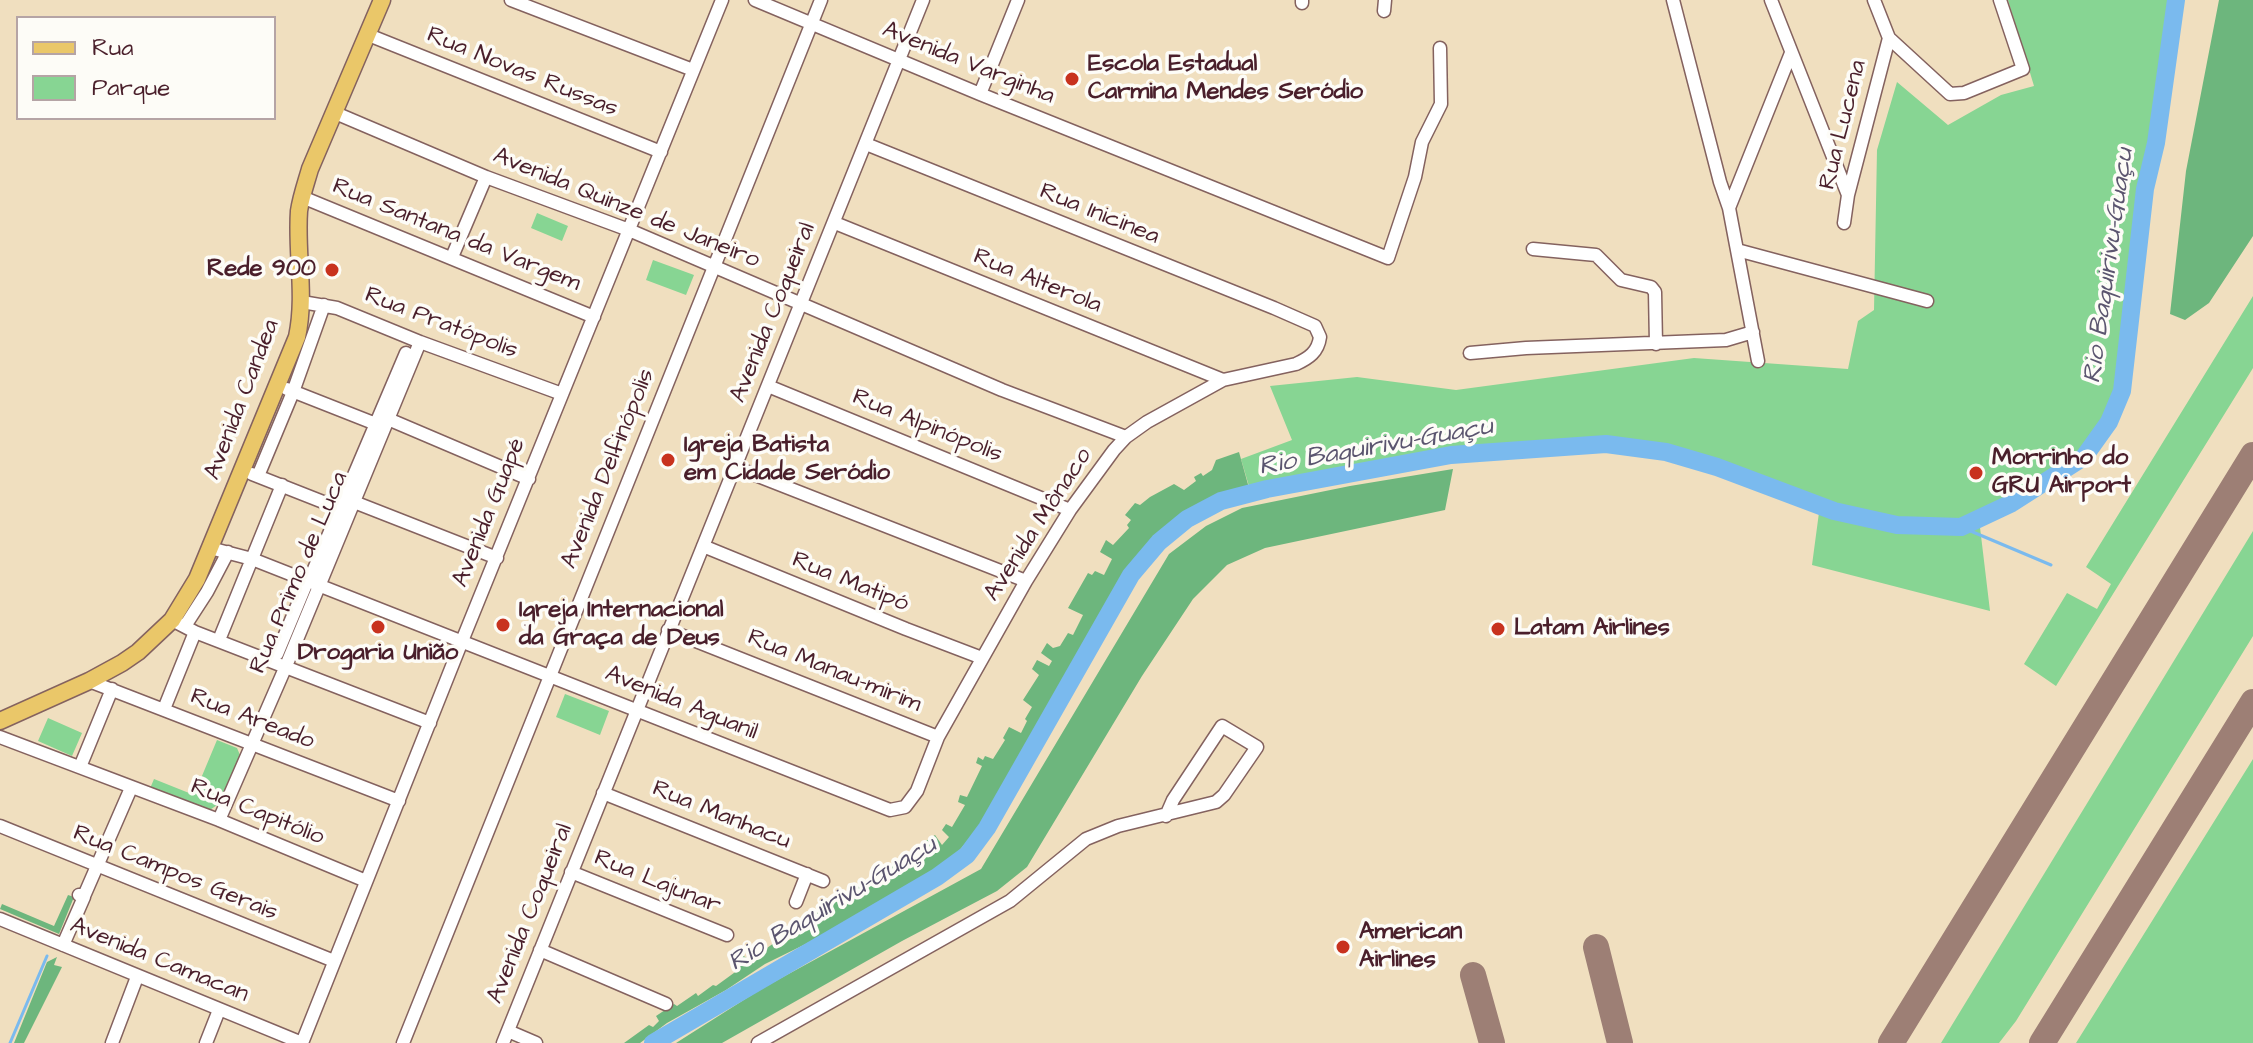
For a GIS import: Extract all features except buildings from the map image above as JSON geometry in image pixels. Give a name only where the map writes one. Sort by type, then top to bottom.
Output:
[{"type":"main road","name":"Avenida Candea","points":[[0,721],[89,681],[184,626],[197,579],[210,548],[250,474],[285,389],[302,302],[299,236],[302,197],[333,112],[382,0]]},
{"type":"street","points":[[511,0],[693,70]]},
{"type":"street","name":"Avenida Guapé","points":[[302,1043],[722,0]]},
{"type":"street","name":"Avenida Varginha","points":[[755,0],[1388,258],[1415,177],[1422,142],[1441,104],[1440,48]]},
{"type":"street","name":"Avenida Delfinópolis","points":[[403,1043],[821,0]]},
{"type":"street","name":"Avenida Coqueiral","points":[[505,1037],[923,0]]},
{"type":"street","points":[[980,94],[1018,0]]},
{"type":"street","points":[[1673,0],[1729,208],[1758,361]]},
{"type":"street","points":[[1771,0],[1848,195]]},
{"type":"street","name":"Rua Lucena","points":[[1874,0],[1889,38],[1950,94],[1964,93],[2023,69],[2000,0]]},
{"type":"street","name":"Rua Novas Russas","points":[[366,34],[661,152]]},
{"type":"street","name":"Rua Lucena","points":[[1844,223],[1848,195],[1889,38]]},
{"type":"street","points":[[1729,208],[1791,53]]},
{"type":"street","name":"Avenida Quinze de Janeiro","points":[[333,112],[486,177],[629,230],[1002,390],[1126,437]]},
{"type":"street","name":"Rua Inicinea","points":[[866,144],[1315,326]]},
{"type":"street","points":[[452,257],[486,177]]},
{"type":"street","points":[[1720,182],[1727,185],[1742,177]]},
{"type":"street","name":"Rua Santana da Vargem","points":[[302,197],[594,317]]},
{"type":"street","name":"Rua Alterola","points":[[835,223],[1223,380]]},
{"type":"street","points":[[1533,249],[1596,255],[1621,280],[1651,287],[1655,292],[1656,344]]},
{"type":"street","points":[[1737,250],[1927,301]]},
{"type":"street","name":"Rua Pratópolis","points":[[302,302],[324,305],[562,394]]},
{"type":"street","points":[[324,305],[285,389],[529,479]]},
{"type":"street","name":"Avenida Mônaco","points":[[905,807],[917,791],[938,737],[1026,581],[1070,510],[1126,437],[1176,404],[1223,380],[1306,359],[1319,345],[1320,337],[1315,326]]},
{"type":"street","points":[[1470,353],[1726,340],[1753,332]]},
{"type":"street","name":"Rua Primo de Luca","points":[[219,820],[286,666],[312,581],[420,342]]},
{"type":"street","points":[[382,423],[406,353]]},
{"type":"street","name":"Rua Alpinópolis","points":[[768,386],[1070,510]]},
{"type":"street","points":[[735,467],[1026,581]]},
{"type":"street","points":[[250,474],[497,558]]},
{"type":"street","points":[[219,640],[282,485]]},
{"type":"street","name":"Rua Matipó","points":[[703,546],[982,658]]},
{"type":"street","name":"Avenida Aguanil","points":[[210,548],[252,559],[312,581],[890,810],[905,807]]},
{"type":"street","points":[[164,709],[184,626],[228,552]]},
{"type":"street","points":[[277,654],[312,581]]},
{"type":"street","points":[[184,626],[430,723]]},
{"type":"street","name":"Rua Manau-mirim","points":[[668,630],[938,737]]},
{"type":"street","name":"Rua Areado","points":[[89,681],[399,801]]},
{"type":"street","points":[[80,767],[112,689]]},
{"type":"street","points":[[758,1043],[1010,901],[1086,839],[1118,826],[1166,816],[1216,802],[1257,747],[1222,726],[1173,800],[1166,816]]},
{"type":"street","name":"Rua Capitólio","points":[[0,737],[219,820],[366,881]]},
{"type":"street","points":[[63,945],[84,897],[79,895],[84,896],[131,788]]},
{"type":"street","name":"Rua Manhacu","points":[[603,793],[823,881]]},
{"type":"street","name":"Rua Campos Gerais","points":[[0,826],[334,961]]},
{"type":"street","name":"Rua Lajunar","points":[[571,872],[727,935]]},
{"type":"street","points":[[796,902],[807,874]]},
{"type":"street","name":"Avenida Camacan","points":[[0,919],[302,1043]]},
{"type":"street","points":[[540,950],[666,1004]]},
{"type":"street","points":[[112,1043],[137,977]]},
{"type":"street","points":[[206,1043],[219,1010]]},
{"type":"street","points":[[505,1037],[536,1043]]},
{"type":"green space","points":[[2008,0],[2176,0],[2157,136],[2145,189],[2122,391],[2100,435],[2075,462],[2012,503],[1979,519],[1990,611],[1812,565],[1820,505],[1666,452],[1546,441],[1251,493],[1241,459],[1292,440],[1270,386],[1357,377],[1456,390],[1694,358],[1848,369],[1858,321],[1874,310],[1877,150],[1897,82],[1948,125],[2001,95],[2034,86]]},
{"type":"green space","points":[[2219,0],[2253,0],[2253,236],[2209,303],[2185,320],[2170,314],[2186,171]]},
{"type":"green space","points":[[537,213],[568,226],[562,241],[531,228]]},
{"type":"green space","points":[[653,260],[694,275],[686,295],[646,280]]},
{"type":"green space","points":[[2253,296],[2253,368],[2056,686],[2024,664],[2067,593],[2097,609],[2111,584],[2086,567]]},
{"type":"green space","points":[[1239,452],[1249,488],[1213,497],[1183,516],[1127,572],[1028,742],[1009,784],[985,821],[943,869],[883,906],[765,964],[667,1023],[640,1043],[624,1043],[649,1025],[653,1027],[659,1021],[656,1016],[674,1004],[677,1006],[696,993],[698,996],[738,970],[732,962],[742,955],[750,960],[774,943],[789,940],[799,931],[797,922],[807,916],[809,919],[935,835],[942,845],[949,837],[942,830],[946,824],[952,827],[965,805],[958,802],[960,795],[967,797],[982,766],[976,763],[978,757],[993,759],[1009,727],[1021,733],[1032,707],[1023,700],[1039,675],[1032,669],[1037,660],[1049,666],[1052,661],[1041,653],[1047,643],[1053,648],[1060,646],[1068,633],[1073,635],[1083,615],[1068,608],[1088,573],[1092,575],[1095,571],[1104,575],[1112,559],[1100,552],[1106,540],[1113,545],[1129,528],[1127,525],[1131,520],[1125,515],[1135,503],[1140,505],[1174,484],[1184,490],[1196,481],[1194,477],[1212,470],[1216,460]]},
{"type":"green space","points":[[1453,469],[1445,510],[1265,548],[1227,565],[1193,599],[1142,676],[1027,867],[997,891],[722,1043],[676,1043],[761,989],[981,869],[1169,554],[1206,526],[1242,508]]},
{"type":"green space","points":[[2253,531],[2253,636],[2016,1021],[1999,1043],[1941,1043]]},
{"type":"green space","points":[[565,694],[609,711],[600,735],[556,717]]},
{"type":"green space","points":[[48,718],[82,733],[72,756],[38,741]]},
{"type":"green space","points":[[217,740],[237,748],[240,755],[220,803],[207,812],[149,791],[154,779],[194,795]]},
{"type":"green space","points":[[2253,759],[2253,1043],[2076,1043]]},
{"type":"green space","points":[[68,895],[74,897],[59,934],[0,909],[2,904],[54,926]]},
{"type":"green space","points":[[57,957],[54,965],[62,967],[24,1043],[14,1043],[47,962]]},
{"type":"waterway","name":"Rio Baquirivu-Guaçu","points":[[653,1043],[937,877],[967,855],[987,828],[1131,575],[1159,542],[1187,519],[1221,501],[1267,489],[1451,455],[1606,444],[1666,452],[1717,467],[1834,511],[1897,525],[1961,527],[2012,503],[2084,457],[2109,422],[2122,391],[2145,189],[2156,143],[2176,0]]},
{"type":"waterway","points":[[1961,527],[2051,565]]},
{"type":"waterway","points":[[10,1043],[47,956]]},
{"type":"taxiway","points":[[1891,1043],[2253,455]]},
{"type":"taxiway","points":[[2042,1043],[2253,702]]},
{"type":"taxiway","points":[[1596,947],[1620,1043]]},
{"type":"taxiway","points":[[1473,975],[1492,1043]]},
{"type":"place","name":"Escola Estadual Carmina Mendes Seródio","points":[[1072,79]]},
{"type":"place","name":"Rede 900","points":[[332,270]]},
{"type":"place","name":"Igreja Batista em Cidade Seródio","points":[[668,460]]},
{"type":"place","name":"Morrinho do GRU Airport","points":[[1976,473]]},
{"type":"place","name":"Igreja Internacional da Graça de Deus","points":[[503,625]]},
{"type":"place","name":"Drogaria União","points":[[378,627]]},
{"type":"place","name":"Latam Airlines","points":[[1498,629]]},
{"type":"place","name":"American Airlines","points":[[1343,947]]}]
